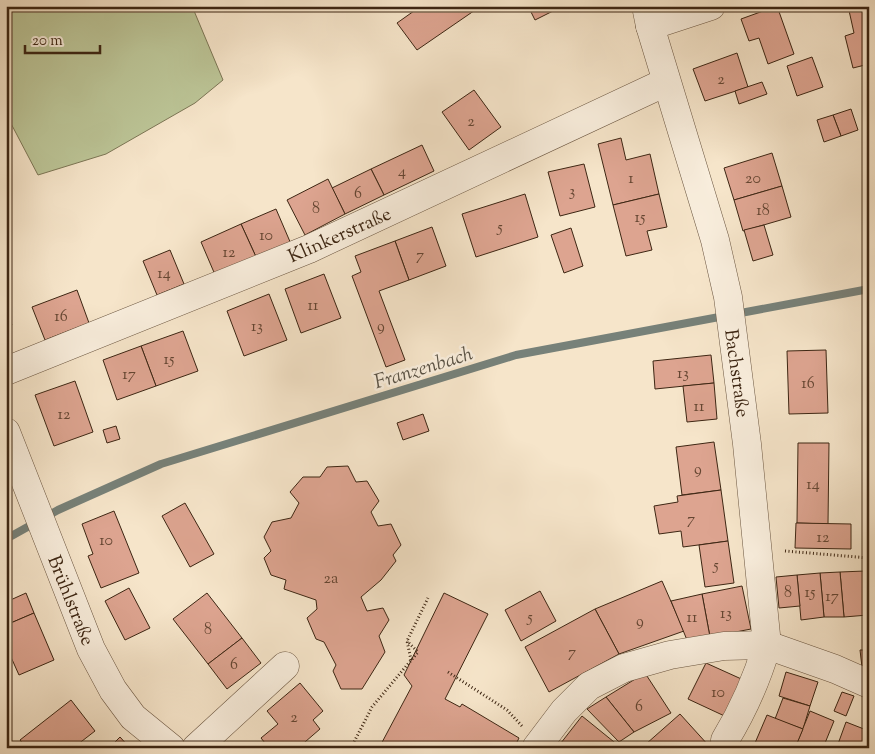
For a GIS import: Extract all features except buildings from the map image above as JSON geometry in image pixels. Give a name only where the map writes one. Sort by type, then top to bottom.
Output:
[{"type":"street","points":[[648,16],[711,6]]},
{"type":"street","name":"Bachstraße","points":[[648,16],[666,82],[715,240],[728,297],[758,549],[767,644],[758,676],[742,712],[725,740]]},
{"type":"street","name":"Klinkerstraße","points":[[6,371],[309,249],[666,82]]},
{"type":"street","name":"Brühlstraße","points":[[6,432],[91,649],[113,690],[133,716],[171,748]]},
{"type":"street","points":[[537,746],[564,712],[589,686],[624,668],[670,656],[724,646],[767,644],[835,669],[869,684]]},
{"type":"street","points":[[196,748],[284,666]]},
{"type":"path","points":[[758,549],[869,558]]},
{"type":"path","points":[[411,661],[407,641],[428,598]]},
{"type":"path","points":[[351,748],[372,706],[418,652],[407,641]]},
{"type":"path","points":[[448,672],[507,710],[537,746]]},
{"type":"green space","points":[[6,6],[192,6],[223,80],[195,103],[106,154],[38,175],[6,114]]},
{"type":"waterway","name":"Franzenbach","points":[[6,539],[58,510],[161,464],[516,355],[869,289]]}]
